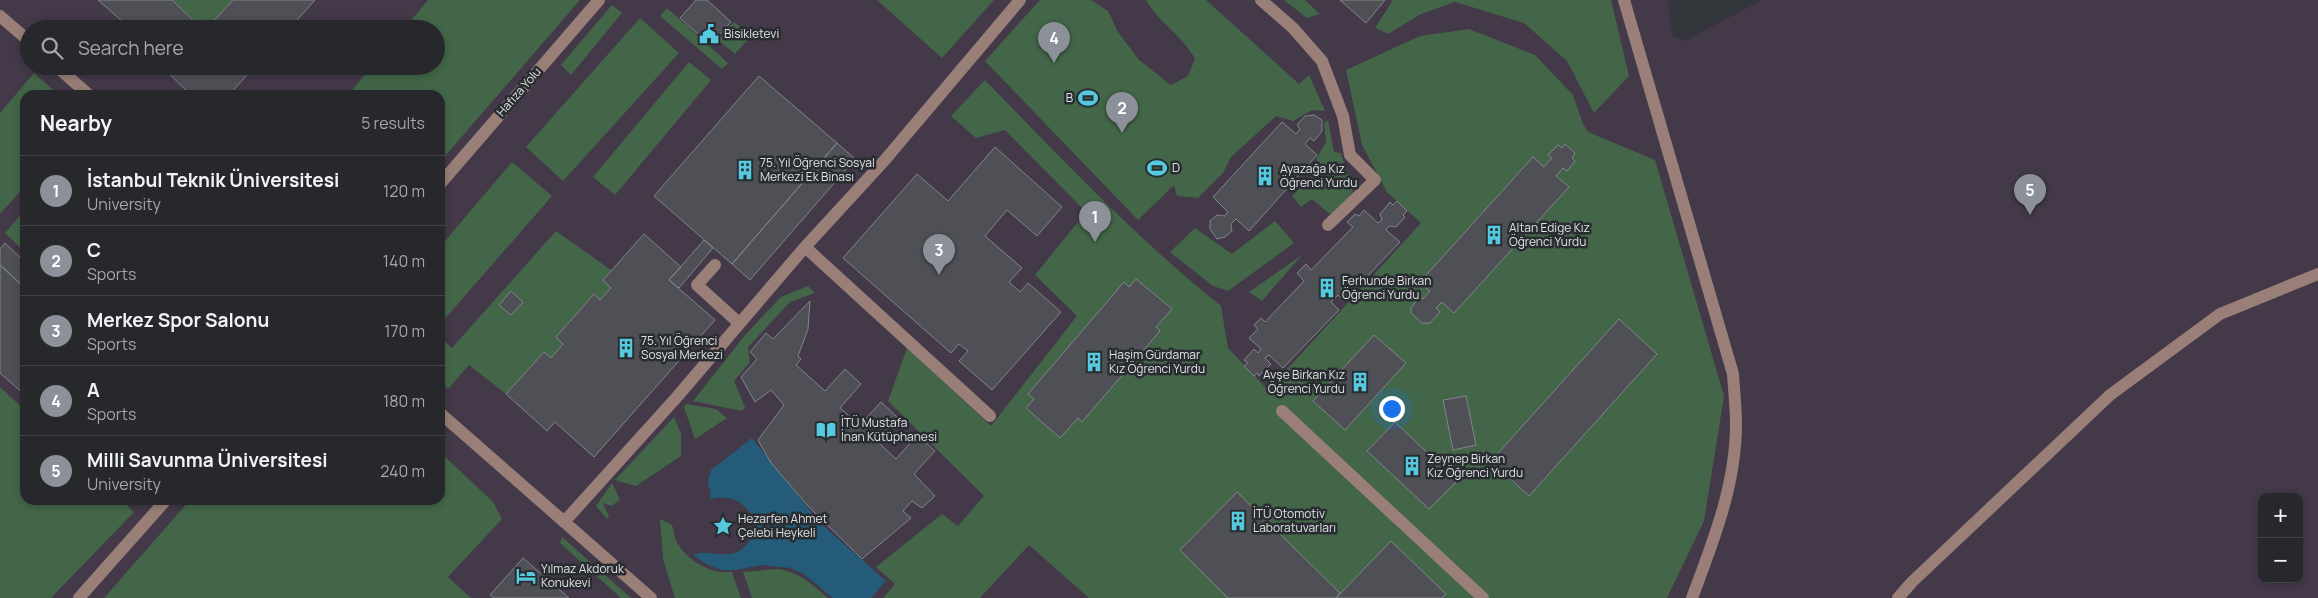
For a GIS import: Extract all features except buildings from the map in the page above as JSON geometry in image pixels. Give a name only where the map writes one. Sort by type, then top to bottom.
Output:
[{"type":"street","name":"Hafıza Yolu","points":[[445,178],[599,0]]},
{"type":"street","points":[[564,522],[676,398],[805,247],[884,161],[1020,0]]},
{"type":"street","points":[[1261,0],[1293,28],[1322,61],[1343,116],[1350,155],[1375,180],[1328,225]]},
{"type":"street","points":[[1624,0],[1733,374],[1736,424],[1734,454],[1726,500],[1692,598]]},
{"type":"street","points":[[0,16],[20,34]]},
{"type":"street","points":[[66,75],[83,90]]},
{"type":"street","points":[[805,247],[990,416]]},
{"type":"street","points":[[715,266],[696,285],[739,323]]},
{"type":"street","points":[[1898,598],[1912,582],[2110,395],[2220,314],[2318,274]]},
{"type":"street","points":[[1282,411],[1483,598]]},
{"type":"street","points":[[445,417],[651,598]]},
{"type":"street","points":[[79,598],[162,505]]},
{"type":"shaded area","points":[[0,0],[1668,0],[1672,36],[1685,41],[1762,0],[2318,0],[2318,598],[0,598]]},
{"type":"green space","points":[[172,0],[233,0],[214,20],[193,20]]},
{"type":"green space","points":[[428,0],[580,0],[445,156],[445,90],[352,90],[365,75],[445,75],[445,20],[411,20]]},
{"type":"green space","points":[[877,0],[994,0],[942,58]]},
{"type":"green space","points":[[1040,0],[1091,0],[1108,11],[1118,32],[1139,60],[1171,85],[1188,76],[1195,59],[1184,43],[1157,16],[1146,0],[1206,0],[1299,84],[1309,75],[1325,111],[1312,110],[1293,121],[1276,116],[1231,157],[1223,173],[1198,198],[1177,196],[1174,185],[1138,220],[985,61]]},
{"type":"green space","points":[[1284,0],[1305,0],[1320,14],[1307,18]]},
{"type":"green space","points":[[1393,0],[1611,0],[1629,76],[1594,113],[1567,61],[1524,23],[1455,2],[1421,14],[1388,34],[1375,28]]},
{"type":"green space","points":[[612,5],[622,13],[571,75],[561,65]]},
{"type":"green space","points":[[667,8],[728,63],[722,69],[660,16]]},
{"type":"green space","points":[[640,18],[679,53],[563,181],[526,147]]},
{"type":"green space","points":[[734,22],[751,36],[735,54],[718,40]]},
{"type":"green space","points":[[1469,29],[1535,55],[1573,95],[1583,124],[1588,132],[1655,160],[1724,396],[1704,521],[1667,598],[1089,598],[1029,545],[980,598],[883,598],[895,584],[876,567],[942,514],[958,526],[984,496],[888,401],[907,348],[991,426],[1077,316],[1035,275],[1086,212],[1005,130],[976,138],[951,116],[985,80],[1129,225],[1221,306],[1228,348],[1268,390],[1421,223],[1387,192],[1362,145],[1346,70],[1420,36]]},
{"type":"green space","points":[[689,62],[711,80],[615,195],[593,177]]},
{"type":"green space","points":[[32,75],[36,75],[53,90],[20,90],[20,192],[0,214],[0,113]]},
{"type":"green space","points":[[1328,120],[1334,152],[1341,153],[1353,192],[1332,216],[1312,199],[1301,207],[1292,196],[1321,167],[1316,159],[1326,142],[1324,123]]},
{"type":"green space","points":[[512,162],[552,196],[445,319],[445,241]]},
{"type":"green space","points":[[20,216],[20,247],[5,233]]},
{"type":"green space","points":[[1275,221],[1294,243],[1228,291],[1213,286],[1170,252],[1195,228],[1232,254]]},
{"type":"green space","points":[[556,231],[611,270],[603,280],[611,288],[600,300],[593,295],[556,337],[563,344],[551,358],[544,352],[506,394],[469,365],[448,389],[445,386],[445,342],[452,348]]},
{"type":"green space","points":[[1302,255],[1262,301],[1249,292]]},
{"type":"green space","points":[[808,286],[815,293],[790,302],[748,347],[750,362],[734,381],[745,407],[742,411],[693,401],[746,334],[781,297]]},
{"type":"green space","points":[[0,387],[20,405],[20,505],[126,505],[134,512],[51,598],[0,598]]},
{"type":"green space","points":[[686,404],[716,409],[727,418],[695,439],[684,407]]},
{"type":"green space","points":[[674,417],[681,434],[681,456],[636,486],[615,480]]},
{"type":"green space","points":[[445,457],[493,502],[502,519],[448,577],[471,598],[104,598],[186,505],[445,505]]},
{"type":"green space","points":[[612,483],[620,500],[611,506],[603,503],[609,517],[607,519],[596,506]]},
{"type":"green space","points":[[660,519],[672,525],[677,542],[682,550],[694,561],[709,569],[732,572],[741,598],[675,598],[663,559]]},
{"type":"green space","points":[[562,537],[631,598],[621,598],[560,543]]},
{"type":"green space","points":[[777,569],[799,576],[811,583],[828,598],[752,598],[743,572]]},
{"type":"water","points":[[752,438],[819,522],[886,581],[871,598],[833,598],[805,575],[791,568],[762,565],[735,570],[721,570],[706,564],[693,555],[699,553],[730,554],[742,549],[750,541],[753,522],[750,513],[743,505],[734,500],[723,497],[711,499],[708,481],[711,470]]},
{"type":"place","name":"Bisikletevi","points":[[709,34]]},
{"type":"place","name":"A","points":[[1054,63]]},
{"type":"place","name":"B","points":[[1088,98]]},
{"type":"place","name":"C","points":[[1122,133]]},
{"type":"place","name":"D","points":[[1157,168]]},
{"type":"place","name":"75. Yıl Öğrenci Sosyal Merkezi Ek Binası","points":[[745,170]]},
{"type":"place","name":"Ayazağa Kız Öğrenci Yurdu","points":[[1265,176]]},
{"type":"place","name":"Milli Savunma Üniversitesi","points":[[2030,215]]},
{"type":"place","name":"Altan Edige Kız Öğrenci Yurdu","points":[[1494,235]]},
{"type":"place","name":"İstanbul Teknik Üniversitesi","points":[[1095,242]]},
{"type":"place","name":"Merkez Spor Salonu","points":[[939,275]]},
{"type":"place","name":"Ferhunde Birkan Öğrenci Yurdu","points":[[1327,288]]},
{"type":"place","name":"75. Yıl Öğrenci Sosyal Merkezi","points":[[626,348]]},
{"type":"place","name":"Haşim Gürdamar Kız Öğrenci Yurdu","points":[[1094,362]]},
{"type":"place","name":"Ayşe Birkan Kız Öğrenci Yurdu","points":[[1360,382]]},
{"type":"place","name":"İTÜ Mustafa İnan Kütüphanesi","points":[[826,430]]},
{"type":"place","name":"Zeynep Birkan Kız Öğrenci Yurdu","points":[[1412,466]]},
{"type":"place","name":"İTÜ Otomotiv Laboratuvarları","points":[[1238,521]]},
{"type":"place","name":"Hezarfen Ahmet Çelebi Heykeli","points":[[723,526]]},
{"type":"place","name":"Yılmaz Akdoruk Konukevi","points":[[526,576]]}]
